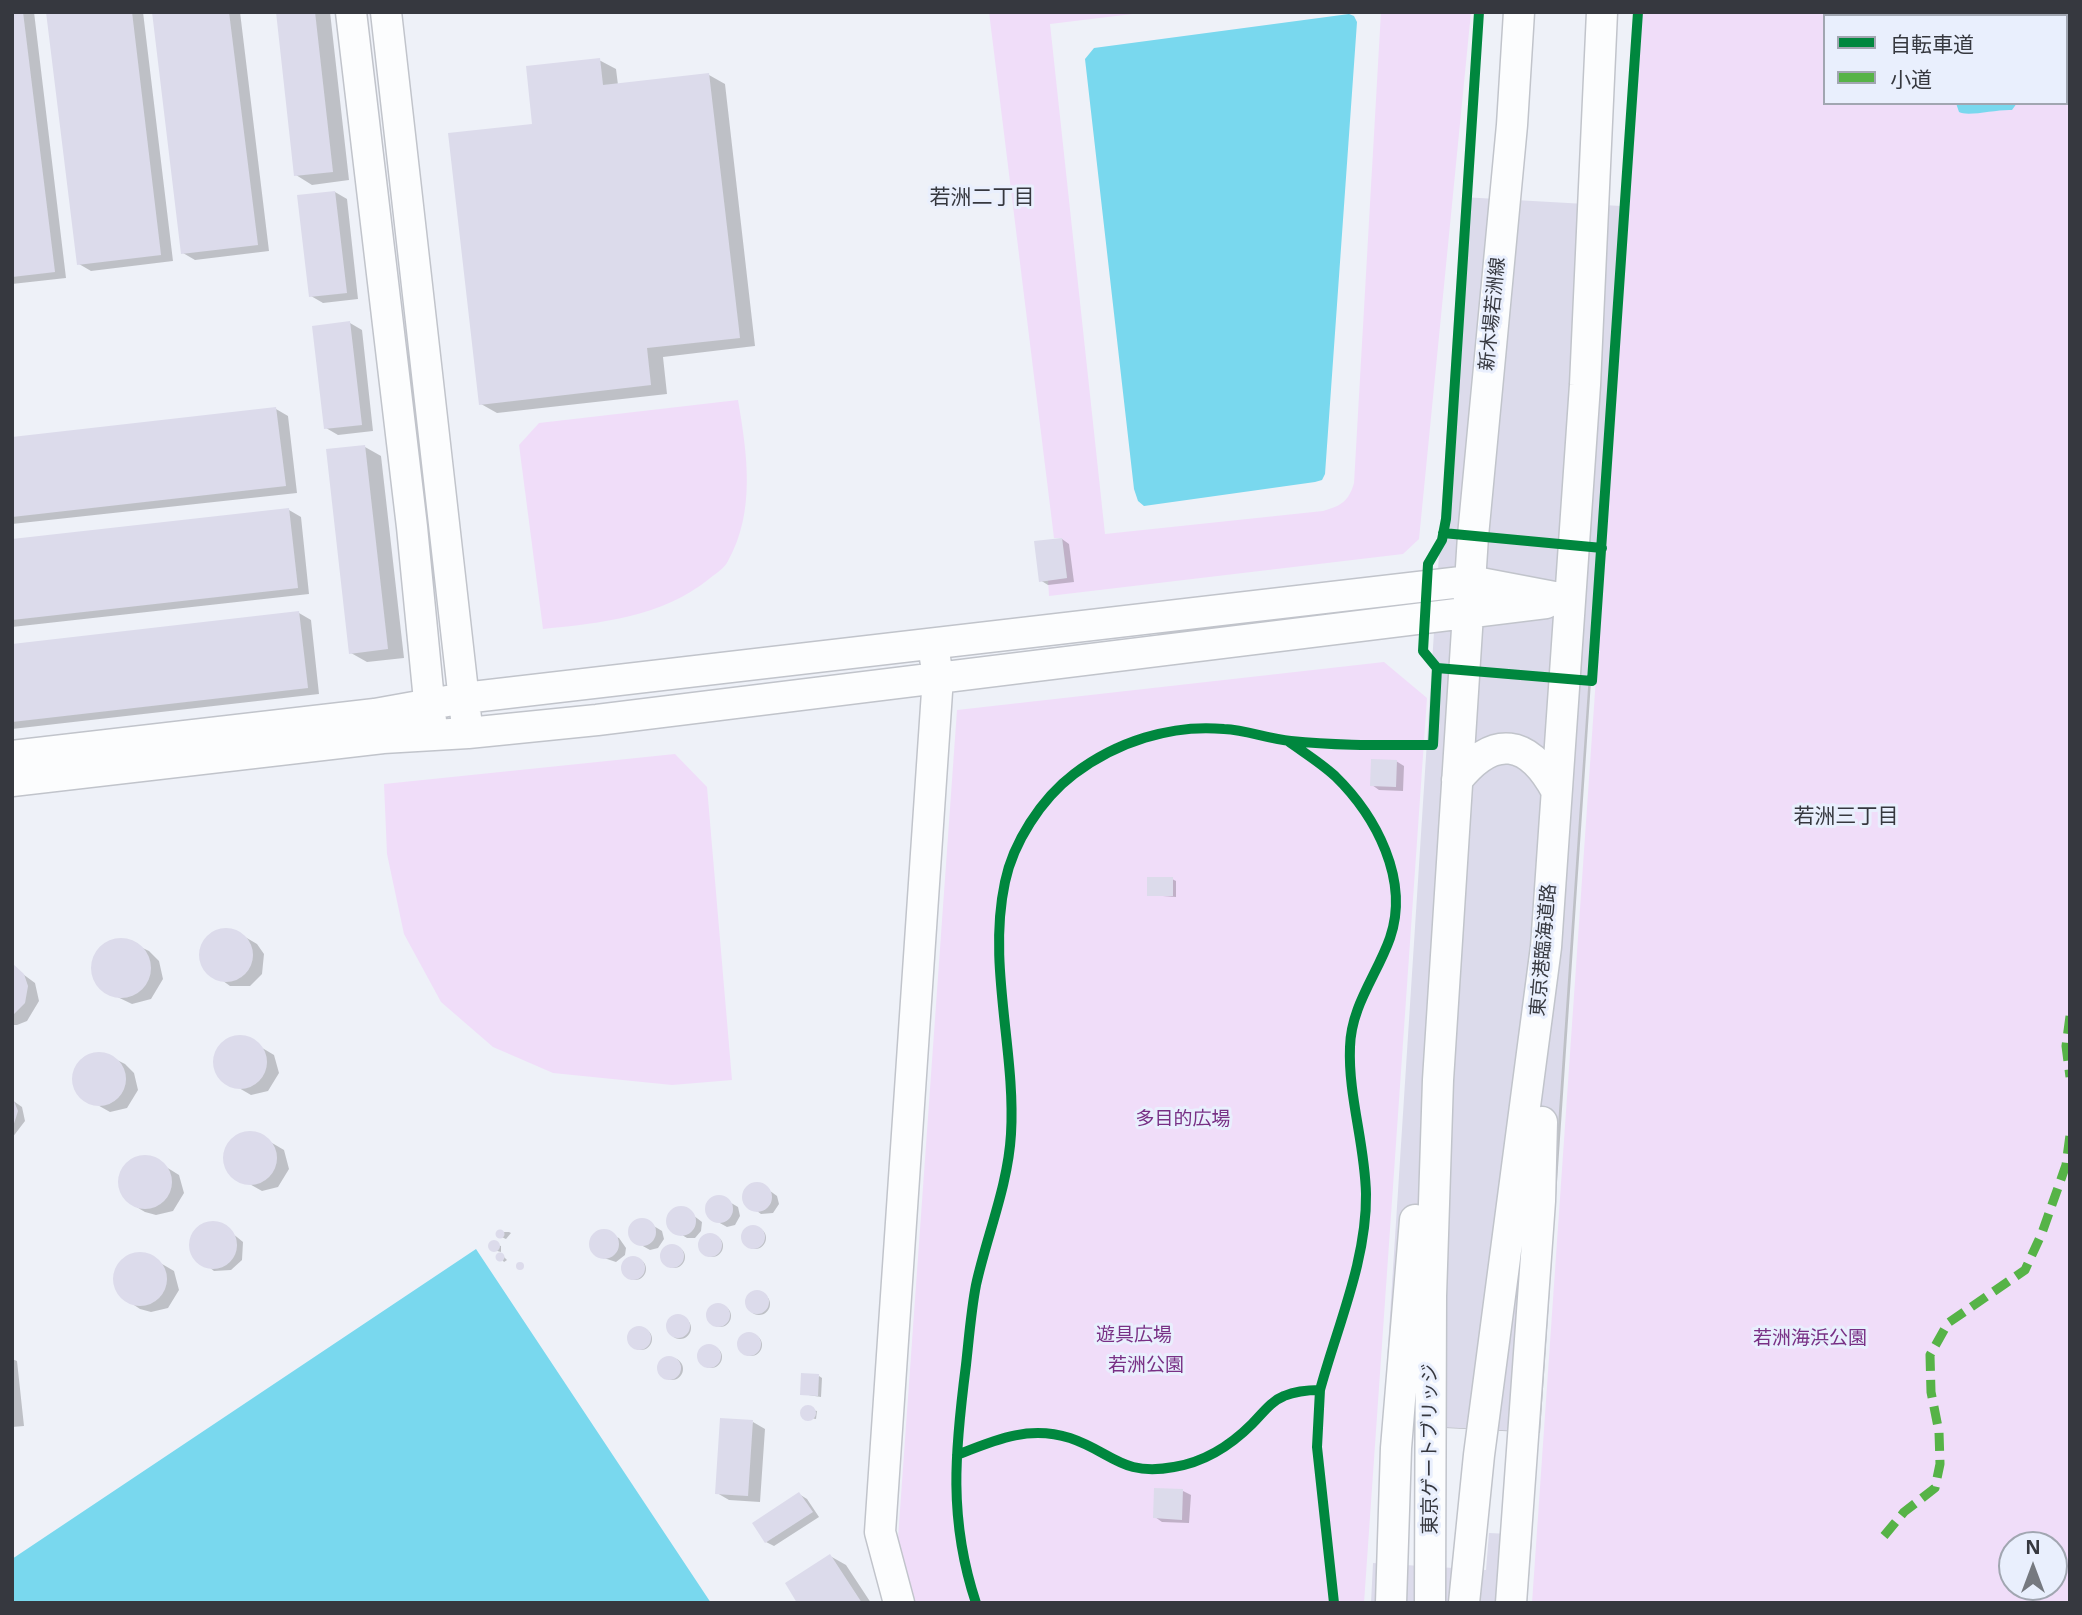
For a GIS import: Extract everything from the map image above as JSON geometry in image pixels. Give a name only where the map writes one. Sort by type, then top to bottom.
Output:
[{"type":"street","points":[[351,12],[404,459],[433,735]]},
{"type":"street","points":[[386,12],[468,733]]},
{"type":"street","name":"新木場若洲線","points":[[1467,615],[1512,125],[1519,12]]},
{"type":"street","points":[[1570,600],[1585,385],[1602,12]]},
{"type":"street","points":[[12,755],[375,714],[464,698],[1469,581],[1570,600]]},
{"type":"street","points":[[12,781],[300,747],[468,733],[1467,615],[1570,600]]},
{"type":"street","name":"東京港臨海道路","points":[[1499,1299],[1546,947],[1570,600]]},
{"type":"street","points":[[1391,1603],[1396,1448],[1407,1295],[1445,952],[1467,615]]},
{"type":"street","points":[[899,1603],[880,1532],[937,677],[933,643]]},
{"type":"street","points":[[1457,780],[1483,756],[1498,749],[1517,750],[1532,756],[1544,768],[1556,790]]},
{"type":"street","points":[[1511,1603],[1540,1201],[1546,947]]},
{"type":"street","name":"東京ゲートブリッジ","points":[[1430,1603],[1433,1182],[1445,952]]},
{"type":"street","name":"東京ゲートブリッジ","points":[[1464,1603],[1499,1299]]},
{"type":"green space","points":[[989,12],[1149,12],[1050,24],[1105,534],[1323,511],[1339,505],[1350,494],[1354,483],[1381,12],[1471,12],[1419,539],[1403,554],[1049,596],[1048,580],[1067,578],[1062,538],[1054,538]]},
{"type":"green space","name":"若洲海浜公園","points":[[1642,12],[2070,12],[2070,1603],[1532,1603]]},
{"type":"green space","points":[[738,400],[746,461],[746,502],[737,542],[725,566],[691,592],[651,610],[609,621],[543,629],[519,445],[539,423]]},
{"type":"green space","name":"若洲公園","points":[[1384,662],[1427,698],[1364,1603],[910,1603],[897,1552],[957,710]]},
{"type":"green space","points":[[675,754],[707,787],[732,1080],[672,1085],[553,1073],[493,1047],[441,1002],[404,934],[387,854],[384,784]]},
{"type":"water","points":[[1925,12],[2028,12],[2028,14]]},
{"type":"water","points":[[1349,14],[1354,16],[1357,22],[1325,474],[1322,480],[1315,482],[1144,506],[1138,501],[1134,489],[1085,59],[1094,48]]},
{"type":"water","points":[[1957,105],[2016,105],[2012,110],[1969,114],[1959,112]]},
{"type":"water","points":[[476,1249],[711,1603],[12,1603],[12,1559]]},
{"type":"building","points":[[12,12],[23,12],[55,272],[12,277]]},
{"type":"building","points":[[46,12],[132,12],[161,255],[77,265]]},
{"type":"building","points":[[152,12],[229,12],[258,245],[181,254]]},
{"type":"building","points":[[276,12],[315,12],[333,172],[294,176]]},
{"type":"building","points":[[600,58],[603,85],[709,73],[740,338],[647,348],[651,385],[479,405],[448,133],[532,124],[526,66]]},
{"type":"building","points":[[335,191],[347,293],[309,297],[297,195]]},
{"type":"building","points":[[1462,197],[1621,206],[1537,1432],[1383,1424]]},
{"type":"building","points":[[350,321],[362,425],[324,429],[312,326]]},
{"type":"building","points":[[276,407],[286,486],[12,517],[12,437]]},
{"type":"building","points":[[365,445],[388,649],[349,654],[326,449]]},
{"type":"building","points":[[289,508],[298,588],[12,620],[12,539]]},
{"type":"building","points":[[1062,538],[1067,578],[1039,582],[1034,541]]},
{"type":"building","points":[[299,611],[308,688],[12,722],[12,644]]},
{"type":"building","points":[[1371,759],[1397,760],[1396,787],[1370,786]]},
{"type":"building","points":[[1147,877],[1173,877],[1173,896],[1147,896]]},
{"type":"building","points":[[231,928],[241,932],[249,940],[253,955],[249,970],[241,978],[221,982],[211,978],[203,970],[199,950],[203,940],[211,932]]},
{"type":"building","points":[[115,938],[127,938],[146,951],[151,968],[149,980],[138,993],[127,998],[115,998],[96,985],[91,974],[91,962],[104,943]]},
{"type":"building","points":[[12,963],[24,974],[28,986],[25,1003],[12,1016]]},
{"type":"building","points":[[245,1035],[255,1039],[263,1047],[267,1062],[263,1077],[255,1085],[235,1089],[225,1085],[217,1077],[213,1057],[217,1047],[225,1039]]},
{"type":"building","points":[[104,1052],[114,1056],[122,1064],[126,1079],[122,1094],[114,1102],[94,1106],[84,1102],[76,1094],[72,1074],[76,1064],[84,1056]]},
{"type":"building","points":[[12,1096],[18,1111],[12,1130]]},
{"type":"building","points":[[255,1131],[265,1135],[273,1143],[277,1158],[273,1173],[265,1181],[245,1185],[235,1181],[227,1173],[223,1153],[227,1143],[235,1135]]},
{"type":"building","points":[[150,1155],[160,1159],[168,1167],[172,1182],[168,1197],[160,1205],[140,1209],[130,1205],[122,1197],[118,1177],[122,1167],[130,1159]]},
{"type":"building","points":[[757,1182],[767,1187],[772,1197],[767,1207],[757,1212],[747,1207],[742,1197],[747,1187]]},
{"type":"building","points":[[719,1195],[729,1199],[733,1209],[729,1219],[719,1223],[709,1219],[705,1209],[709,1199]]},
{"type":"building","points":[[681,1206],[691,1211],[696,1221],[691,1231],[681,1236],[671,1231],[666,1221],[671,1211]]},
{"type":"building","points":[[642,1218],[652,1222],[656,1232],[652,1242],[642,1246],[632,1242],[628,1232],[632,1222]]},
{"type":"building","points":[[213,1221],[230,1228],[237,1245],[230,1262],[213,1269],[196,1262],[189,1245],[196,1228]]},
{"type":"building","points":[[753,1225],[761,1229],[765,1237],[761,1245],[753,1249],[745,1245],[741,1237],[745,1229]]},
{"type":"building","points":[[500,1229],[505,1234],[500,1239],[495,1234]]},
{"type":"building","points":[[604,1229],[614,1234],[619,1244],[614,1254],[604,1259],[594,1254],[589,1244],[594,1234]]},
{"type":"building","points":[[710,1233],[718,1237],[722,1245],[718,1253],[710,1257],[702,1253],[698,1245],[702,1237]]},
{"type":"building","points":[[489,1241],[499,1241],[499,1251],[489,1251]]},
{"type":"building","points":[[672,1244],[680,1248],[684,1256],[680,1264],[672,1268],[664,1264],[660,1256],[664,1248]]},
{"type":"building","points":[[145,1252],[155,1256],[163,1264],[167,1279],[163,1294],[155,1302],[135,1306],[125,1302],[117,1294],[113,1274],[117,1264],[125,1256]]},
{"type":"building","points":[[500,1252],[505,1257],[500,1262],[495,1257]]},
{"type":"building","points":[[633,1256],[641,1260],[645,1268],[641,1276],[633,1280],[625,1276],[621,1268],[625,1260]]},
{"type":"building","points":[[520,1262],[524,1266],[520,1270],[516,1266]]},
{"type":"building","points":[[757,1290],[765,1294],[769,1302],[765,1310],[757,1314],[749,1310],[745,1302],[749,1294]]},
{"type":"building","points":[[718,1303],[726,1307],[730,1315],[726,1323],[718,1327],[710,1323],[706,1315],[710,1307]]},
{"type":"building","points":[[678,1314],[686,1318],[690,1326],[686,1334],[678,1338],[670,1334],[666,1326],[670,1318]]},
{"type":"building","points":[[639,1326],[647,1330],[651,1338],[647,1346],[639,1350],[631,1346],[627,1338],[631,1330]]},
{"type":"building","points":[[749,1332],[757,1336],[761,1344],[757,1352],[749,1356],[741,1352],[737,1344],[741,1336]]},
{"type":"building","points":[[709,1344],[717,1348],[721,1356],[717,1364],[709,1368],[701,1364],[697,1356],[701,1348]]},
{"type":"building","points":[[669,1356],[677,1360],[681,1368],[677,1376],[669,1380],[661,1376],[657,1368],[661,1360]]},
{"type":"building","points":[[801,1373],[819,1374],[818,1396],[800,1395]]},
{"type":"building","points":[[808,1405],[816,1413],[808,1421],[800,1413]]},
{"type":"building","points":[[720,1418],[753,1420],[748,1496],[715,1494]]},
{"type":"building","points":[[1154,1488],[1183,1489],[1182,1520],[1153,1518]]},
{"type":"building","points":[[799,1492],[813,1512],[765,1543],[752,1523]]},
{"type":"building","points":[[1489,1533],[1530,1535],[1524,1603],[1371,1603],[1373,1563],[1486,1570]]},
{"type":"building","points":[[830,1554],[862,1603],[797,1603],[785,1583]]},
{"type":"marked path","points":[[2070,1016],[2066,1046],[2070,1077]]},
{"type":"marked path","points":[[1884,1536],[1904,1512],[1935,1488],[1940,1464],[1939,1432],[1931,1392],[1930,1355],[1948,1323],[2025,1270],[2042,1233],[2066,1165],[2070,1135]]},
{"type":"cycle path","points":[[976,1603],[961,1542],[956,1484],[957,1456],[974,1295],[1002,1191],[1011,1134],[1010,1071],[999,945],[1000,913],[1009,867],[1030,823],[1062,784],[1108,753],[1145,738],[1184,729],[1204,728],[1233,730],[1309,743],[1433,745],[1437,668],[1423,651],[1428,564],[1442,540],[1446,519],[1479,12]]},
{"type":"cycle path","points":[[1437,668],[1592,681],[1638,12]]},
{"type":"cycle path","points":[[1443,533],[1602,548]]},
{"type":"cycle path","points":[[957,1455],[1012,1436],[1040,1433],[1070,1438],[1129,1466],[1142,1469],[1174,1467],[1207,1457],[1226,1446],[1279,1398],[1297,1392],[1320,1390],[1350,1293],[1365,1219],[1365,1175],[1350,1065],[1351,1032],[1360,1004],[1390,938],[1396,894],[1385,850],[1364,810],[1335,776],[1288,741]]},
{"type":"cycle path","points":[[1320,1390],[1317,1447],[1334,1603]]},
{"type":"district","name":"若洲二丁目","points":[[982,198]]},
{"type":"district","name":"若洲三丁目","points":[[1846,817]]},
{"type":"park label","name":"多目的広場","points":[[1183,1120]]},
{"type":"park label","name":"遊具広場","points":[[1134,1336]]}]
